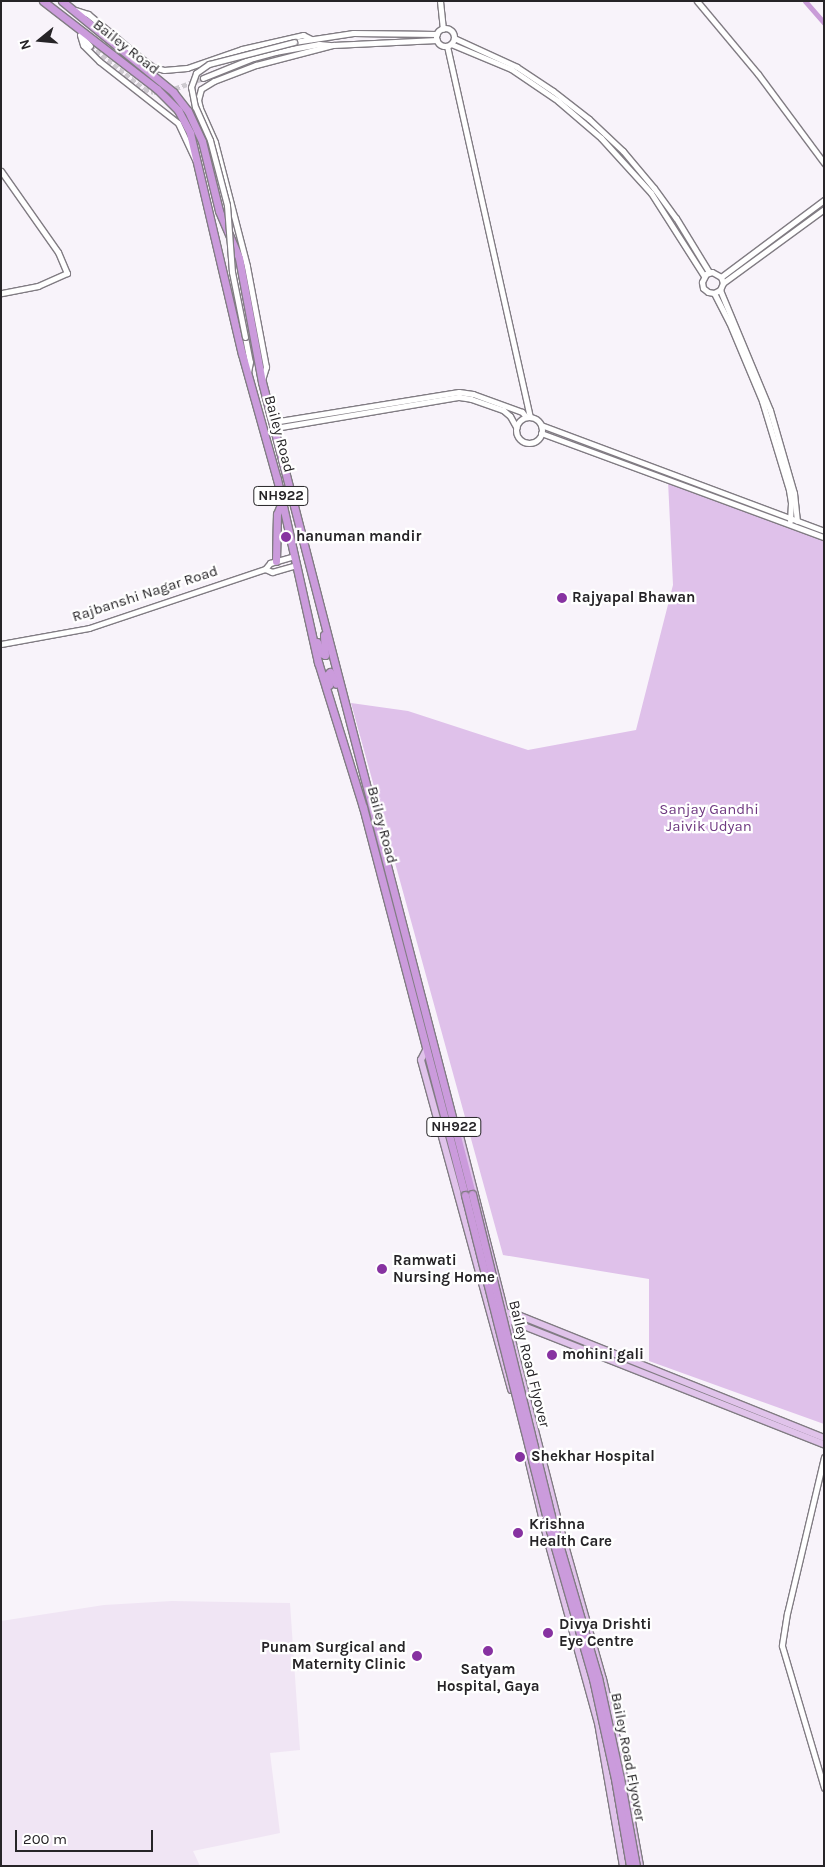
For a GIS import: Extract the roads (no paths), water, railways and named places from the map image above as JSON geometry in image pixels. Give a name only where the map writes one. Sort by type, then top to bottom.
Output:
[{"type":"highway","name":"Bailey Road","points":[[43,1],[80,32],[157,89],[178,110],[190,132],[248,375],[282,502],[318,662],[346,748],[429,1048]]},
{"type":"highway","name":"Bailey Road","points":[[62,1],[168,87],[188,111],[202,141],[219,211],[239,258],[262,382],[344,700],[429,1048]]},
{"type":"highway","points":[[276,561],[277,514],[282,502]]},
{"type":"highway","points":[[305,598],[320,650],[324,655],[326,650],[318,603]]},
{"type":"highway","points":[[344,700],[332,673],[328,672],[327,677],[346,748]]},
{"type":"highway","name":"Bailey Road Flyover","points":[[429,1048],[469,1194],[554,1527],[598,1677],[620,1778],[636,1866]]},
{"type":"highway","name":"Bailey Road Flyover","points":[[469,1194],[550,1530],[593,1679],[615,1779],[630,1866]]},
{"type":"main road","points":[[623,1866],[598,1723],[547,1538],[492,1317],[422,1060],[429,1048],[438,1050],[500,1284],[539,1442],[600,1667],[617,1739],[640,1866]]},
{"type":"main road","points":[[484,1288],[500,1284]]},
{"type":"main road","points":[[492,1317],[507,1315],[824,1444]]},
{"type":"main road","points":[[501,1352],[516,1349]]},
{"type":"main road","points":[[702,1393],[824,1438]]},
{"type":"main road","points":[[517,1413],[531,1410]]},
{"type":"main road","points":[[525,1445],[539,1442]]},
{"type":"main road","points":[[567,1605],[582,1603]]},
{"type":"main road","points":[[585,1671],[600,1667]]},
{"type":"street","points":[[440,1],[443,29]]},
{"type":"street","points":[[697,1],[758,74],[824,163]]},
{"type":"street","points":[[70,8],[88,14],[140,58],[153,67],[164,70],[187,68],[242,49],[303,35],[311,39]]},
{"type":"street","points":[[248,375],[250,362],[232,272],[227,205],[210,140],[195,107],[191,87],[196,73],[209,64],[294,42],[344,34],[437,34],[443,29],[451,30],[454,38],[517,67],[553,91],[588,119],[623,151],[676,218],[709,272]]},
{"type":"street","points":[[80,32],[90,46]]},
{"type":"street","points":[[80,32],[83,45],[99,60],[178,123],[190,152],[198,164]]},
{"type":"street","points":[[344,34],[345,44]]},
{"type":"street","points":[[437,34],[437,40],[442,46],[449,45],[511,69],[550,95],[601,138],[651,192],[704,276]]},
{"type":"street","points":[[454,38],[449,45],[528,417]]},
{"type":"street","points":[[203,78],[253,58],[319,44],[437,40]]},
{"type":"street","points":[[262,382],[266,367],[248,266],[215,142],[200,108],[199,94],[206,84],[225,76],[256,65],[333,45]]},
{"type":"street","points":[[1,171],[58,252],[67,273],[38,286],[1,293]]},
{"type":"street","points":[[721,276],[824,200]]},
{"type":"street","points":[[723,283],[721,276],[709,272],[704,276],[702,282],[703,288],[708,292],[714,293],[720,290],[723,283],[824,209]]},
{"type":"street","points":[[720,290],[770,410],[794,493],[797,527]]},
{"type":"street","points":[[714,293],[729,322],[762,401],[789,490],[790,521]]},
{"type":"street","points":[[459,392],[473,394],[522,412],[528,417],[538,420],[541,425],[541,433],[536,441],[526,444],[518,438],[516,428],[510,416],[503,410],[471,398],[459,397],[274,425],[459,392]]},
{"type":"street","points":[[516,428],[519,421],[528,417]]},
{"type":"street","points":[[541,425],[790,521],[797,527],[824,537]]},
{"type":"street","points":[[541,433],[790,521],[797,520],[824,531]]},
{"type":"street","points":[[276,561],[295,556]]},
{"type":"street","name":"Rajbanshi Nagar Road","points":[[1,644],[89,628],[265,569],[276,561]]},
{"type":"street","name":"Rajbanshi Nagar Road","points":[[265,569],[272,572],[297,565]]},
{"type":"street","points":[[824,1457],[789,1604],[782,1646],[824,1788]]},
{"type":"waterway","points":[[805,1],[824,23]]},
{"type":"tunnel","points":[[90,46],[144,89],[154,92],[168,91],[203,78]]},
{"type":"place","name":"hanuman mandir","points":[[286,537]]},
{"type":"place","name":"Rajyapal Bhawan","points":[[562,598]]},
{"type":"place","name":"Ramwati Nursing Home","points":[[382,1269]]},
{"type":"place","name":"mohini gali","points":[[552,1355]]},
{"type":"place","name":"Shekhar Hospital","points":[[520,1457]]},
{"type":"place","name":"Krishna Health Care","points":[[518,1533]]},
{"type":"place","name":"Divya Drishti Eye Centre","points":[[548,1633]]},
{"type":"place","name":"Satyam Hospital, Gaya","points":[[488,1651]]},
{"type":"place","name":"Punam Surgical and Maternity Clinic","points":[[417,1656]]},
{"type":"park label","name":"Sanjay Gandhi Jaivik Udyan","points":[[709,818]]}]
